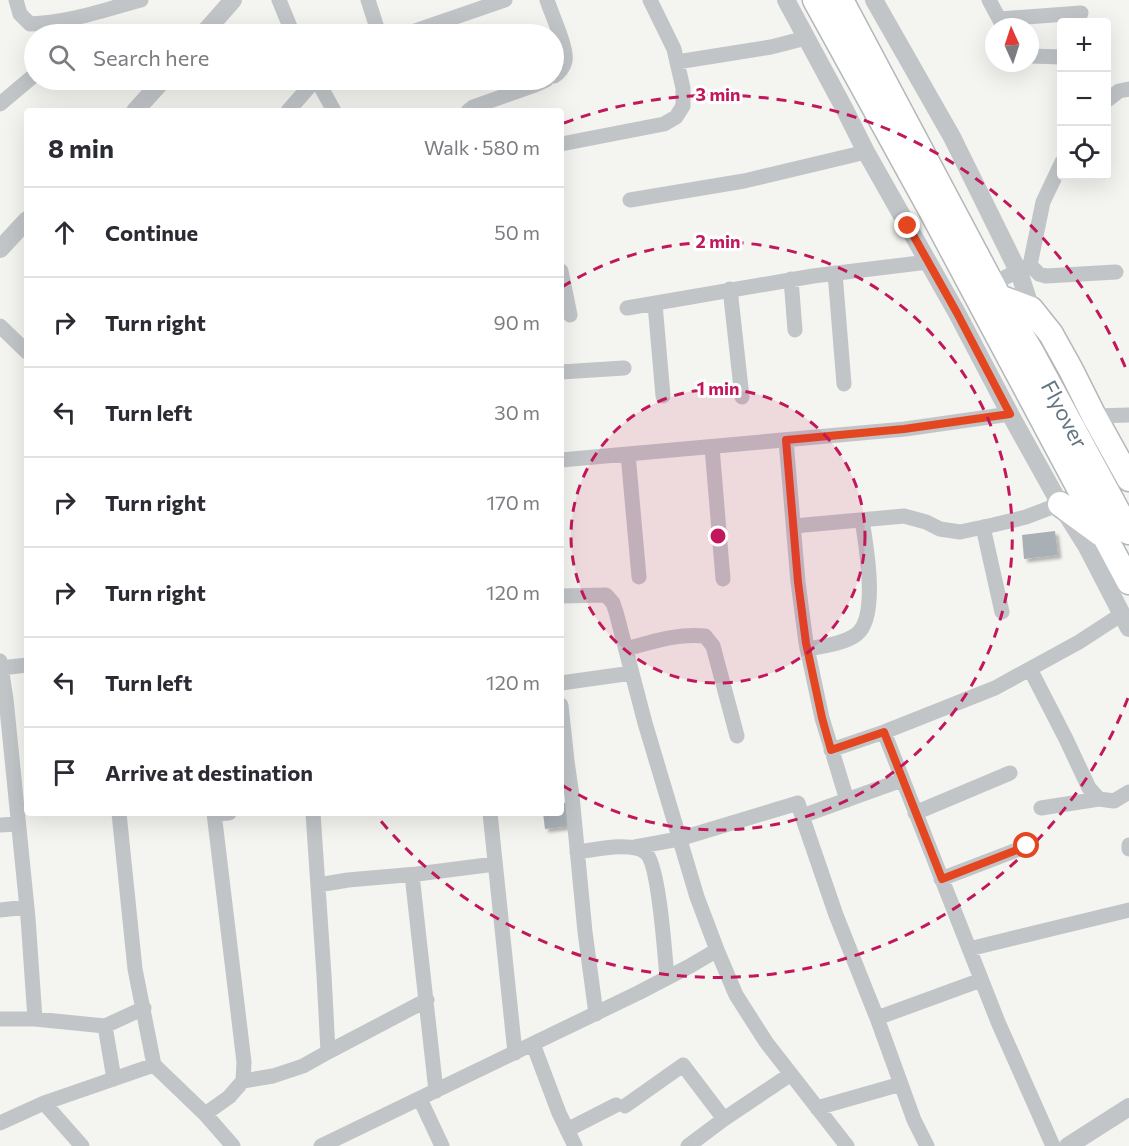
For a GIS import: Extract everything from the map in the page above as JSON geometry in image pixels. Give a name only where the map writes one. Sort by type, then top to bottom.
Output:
[{"type":"highway","points":[[815,0],[929,207],[1129,582]]},
{"type":"highway","name":"Flyover","points":[[841,0],[995,291],[1031,351],[1129,532]]},
{"type":"highway","points":[[995,291],[1031,309],[1051,334],[1129,479]]},
{"type":"highway","points":[[1060,504],[1105,537]]},
{"type":"street","points":[[16,0],[20,14],[30,24],[67,21],[141,0]]},
{"type":"street","points":[[211,24],[233,0]]},
{"type":"street","points":[[279,0],[289,24]]},
{"type":"street","points":[[368,0],[376,24]]},
{"type":"street","points":[[457,0],[462,15]]},
{"type":"street","points":[[435,24],[505,0]]},
{"type":"street","points":[[547,0],[555,24]]},
{"type":"street","points":[[564,143],[664,124],[676,117],[683,105],[683,88],[674,49],[650,0]]},
{"type":"street","points":[[786,0],[866,152],[1126,621],[1079,642],[996,688],[831,750]]},
{"type":"street","points":[[874,0],[1024,268],[1031,309]]},
{"type":"street","points":[[989,0],[998,18]]},
{"type":"street","points":[[1039,19],[1081,14]]},
{"type":"street","points":[[677,62],[771,47],[806,38]]},
{"type":"street","points":[[564,49],[566,62],[564,65]]},
{"type":"street","points":[[1039,56],[1057,57]]},
{"type":"street","points":[[0,104],[24,84]]},
{"type":"street","points":[[1111,98],[1119,91],[1129,89]]},
{"type":"street","points":[[138,108],[154,90]]},
{"type":"street","points":[[291,108],[307,90]]},
{"type":"street","points":[[322,90],[332,108]]},
{"type":"street","points":[[472,108],[521,90]]},
{"type":"street","points":[[630,200],[744,182],[866,152]]},
{"type":"street","points":[[995,291],[1024,268],[1035,245],[1043,202],[1057,173]]},
{"type":"street","points":[[627,308],[791,279],[928,262]]},
{"type":"street","points":[[1024,268],[1046,276],[1116,272]]},
{"type":"street","points":[[835,273],[844,384]]},
{"type":"street","points":[[791,279],[795,330]]},
{"type":"street","points":[[564,286],[570,315]]},
{"type":"street","points":[[730,289],[742,397]]},
{"type":"street","points":[[655,304],[663,396]]},
{"type":"street","points":[[0,326],[24,349]]},
{"type":"street","points":[[564,372],[624,368]]},
{"type":"street","points":[[564,460],[904,429],[1010,414]]},
{"type":"street","points":[[1095,416],[1129,415]]},
{"type":"street","points":[[786,440],[798,582],[807,650],[822,718],[847,800]]},
{"type":"street","points":[[712,447],[723,579]]},
{"type":"street","points":[[628,454],[639,577]]},
{"type":"street","points":[[794,526],[904,516],[926,522],[940,529],[960,532],[1026,517],[1060,504]]},
{"type":"street","points":[[807,650],[843,641],[858,633],[867,616],[870,598],[862,520]]},
{"type":"street","points":[[983,528],[1002,612]]},
{"type":"street","points":[[564,596],[606,595],[612,603],[697,897],[736,995],[766,1042],[847,1146]]},
{"type":"street","points":[[626,649],[670,637],[705,636],[713,646],[738,736]]},
{"type":"street","points":[[24,665],[1,664],[5,738],[27,907],[35,1019]]},
{"type":"street","points":[[1030,669],[1089,788],[1099,800]]},
{"type":"street","points":[[564,683],[632,673]]},
{"type":"street","points":[[884,732],[998,1022],[1053,1146]]},
{"type":"street","points":[[564,733],[567,797],[578,852],[585,932],[596,1014]]},
{"type":"street","points":[[915,813],[1010,773]]},
{"type":"street","points":[[802,816],[902,780]]},
{"type":"street","points":[[1041,808],[1099,800],[1114,801],[1129,792]]},
{"type":"street","points":[[635,848],[679,839],[798,803],[836,915],[914,1119],[927,1146]]},
{"type":"street","points":[[119,816],[135,969],[154,1065],[205,1114],[233,1146]]},
{"type":"street","points":[[205,1114],[229,1097],[243,1081],[244,1062],[219,816]]},
{"type":"street","points":[[313,816],[328,1052]]},
{"type":"street","points":[[490,816],[515,1053]]},
{"type":"street","points":[[0,825],[18,824]]},
{"type":"street","points":[[942,879],[1027,846]]},
{"type":"street","points":[[578,852],[626,847],[646,852],[651,860],[656,881],[667,978]]},
{"type":"street","points":[[318,885],[495,864]]},
{"type":"street","points":[[412,875],[436,1091]]},
{"type":"street","points":[[0,910],[27,907]]},
{"type":"street","points":[[969,949],[1129,910]]},
{"type":"street","points":[[321,1146],[596,1014],[717,950]]},
{"type":"street","points":[[877,1018],[981,980]]},
{"type":"street","points":[[243,1081],[273,1076],[303,1066],[427,1000]]},
{"type":"street","points":[[0,1019],[35,1019],[105,1026],[144,1008]]},
{"type":"street","points":[[105,1026],[114,1079]]},
{"type":"street","points":[[533,1044],[575,1146]]},
{"type":"street","points":[[0,1123],[44,1103],[154,1065]]},
{"type":"street","points":[[567,1130],[620,1106],[683,1065],[724,1119]]},
{"type":"street","points":[[688,1146],[790,1074]]},
{"type":"street","points":[[817,1108],[901,1084]]},
{"type":"street","points":[[420,1099],[442,1146]]},
{"type":"street","points":[[44,1103],[82,1146]]},
{"type":"street","points":[[1068,1146],[1129,1107]]},
{"type":"building","points":[[1055,531],[1058,555],[1024,559],[1022,535]]},
{"type":"building","points":[[564,803],[569,803],[571,826],[545,829],[543,816],[564,816]]},
{"type":"route","points":[[908,226],[1010,414],[904,429],[786,440],[798,582],[806,643],[831,750],[884,732],[942,879],[1027,846]]}]
